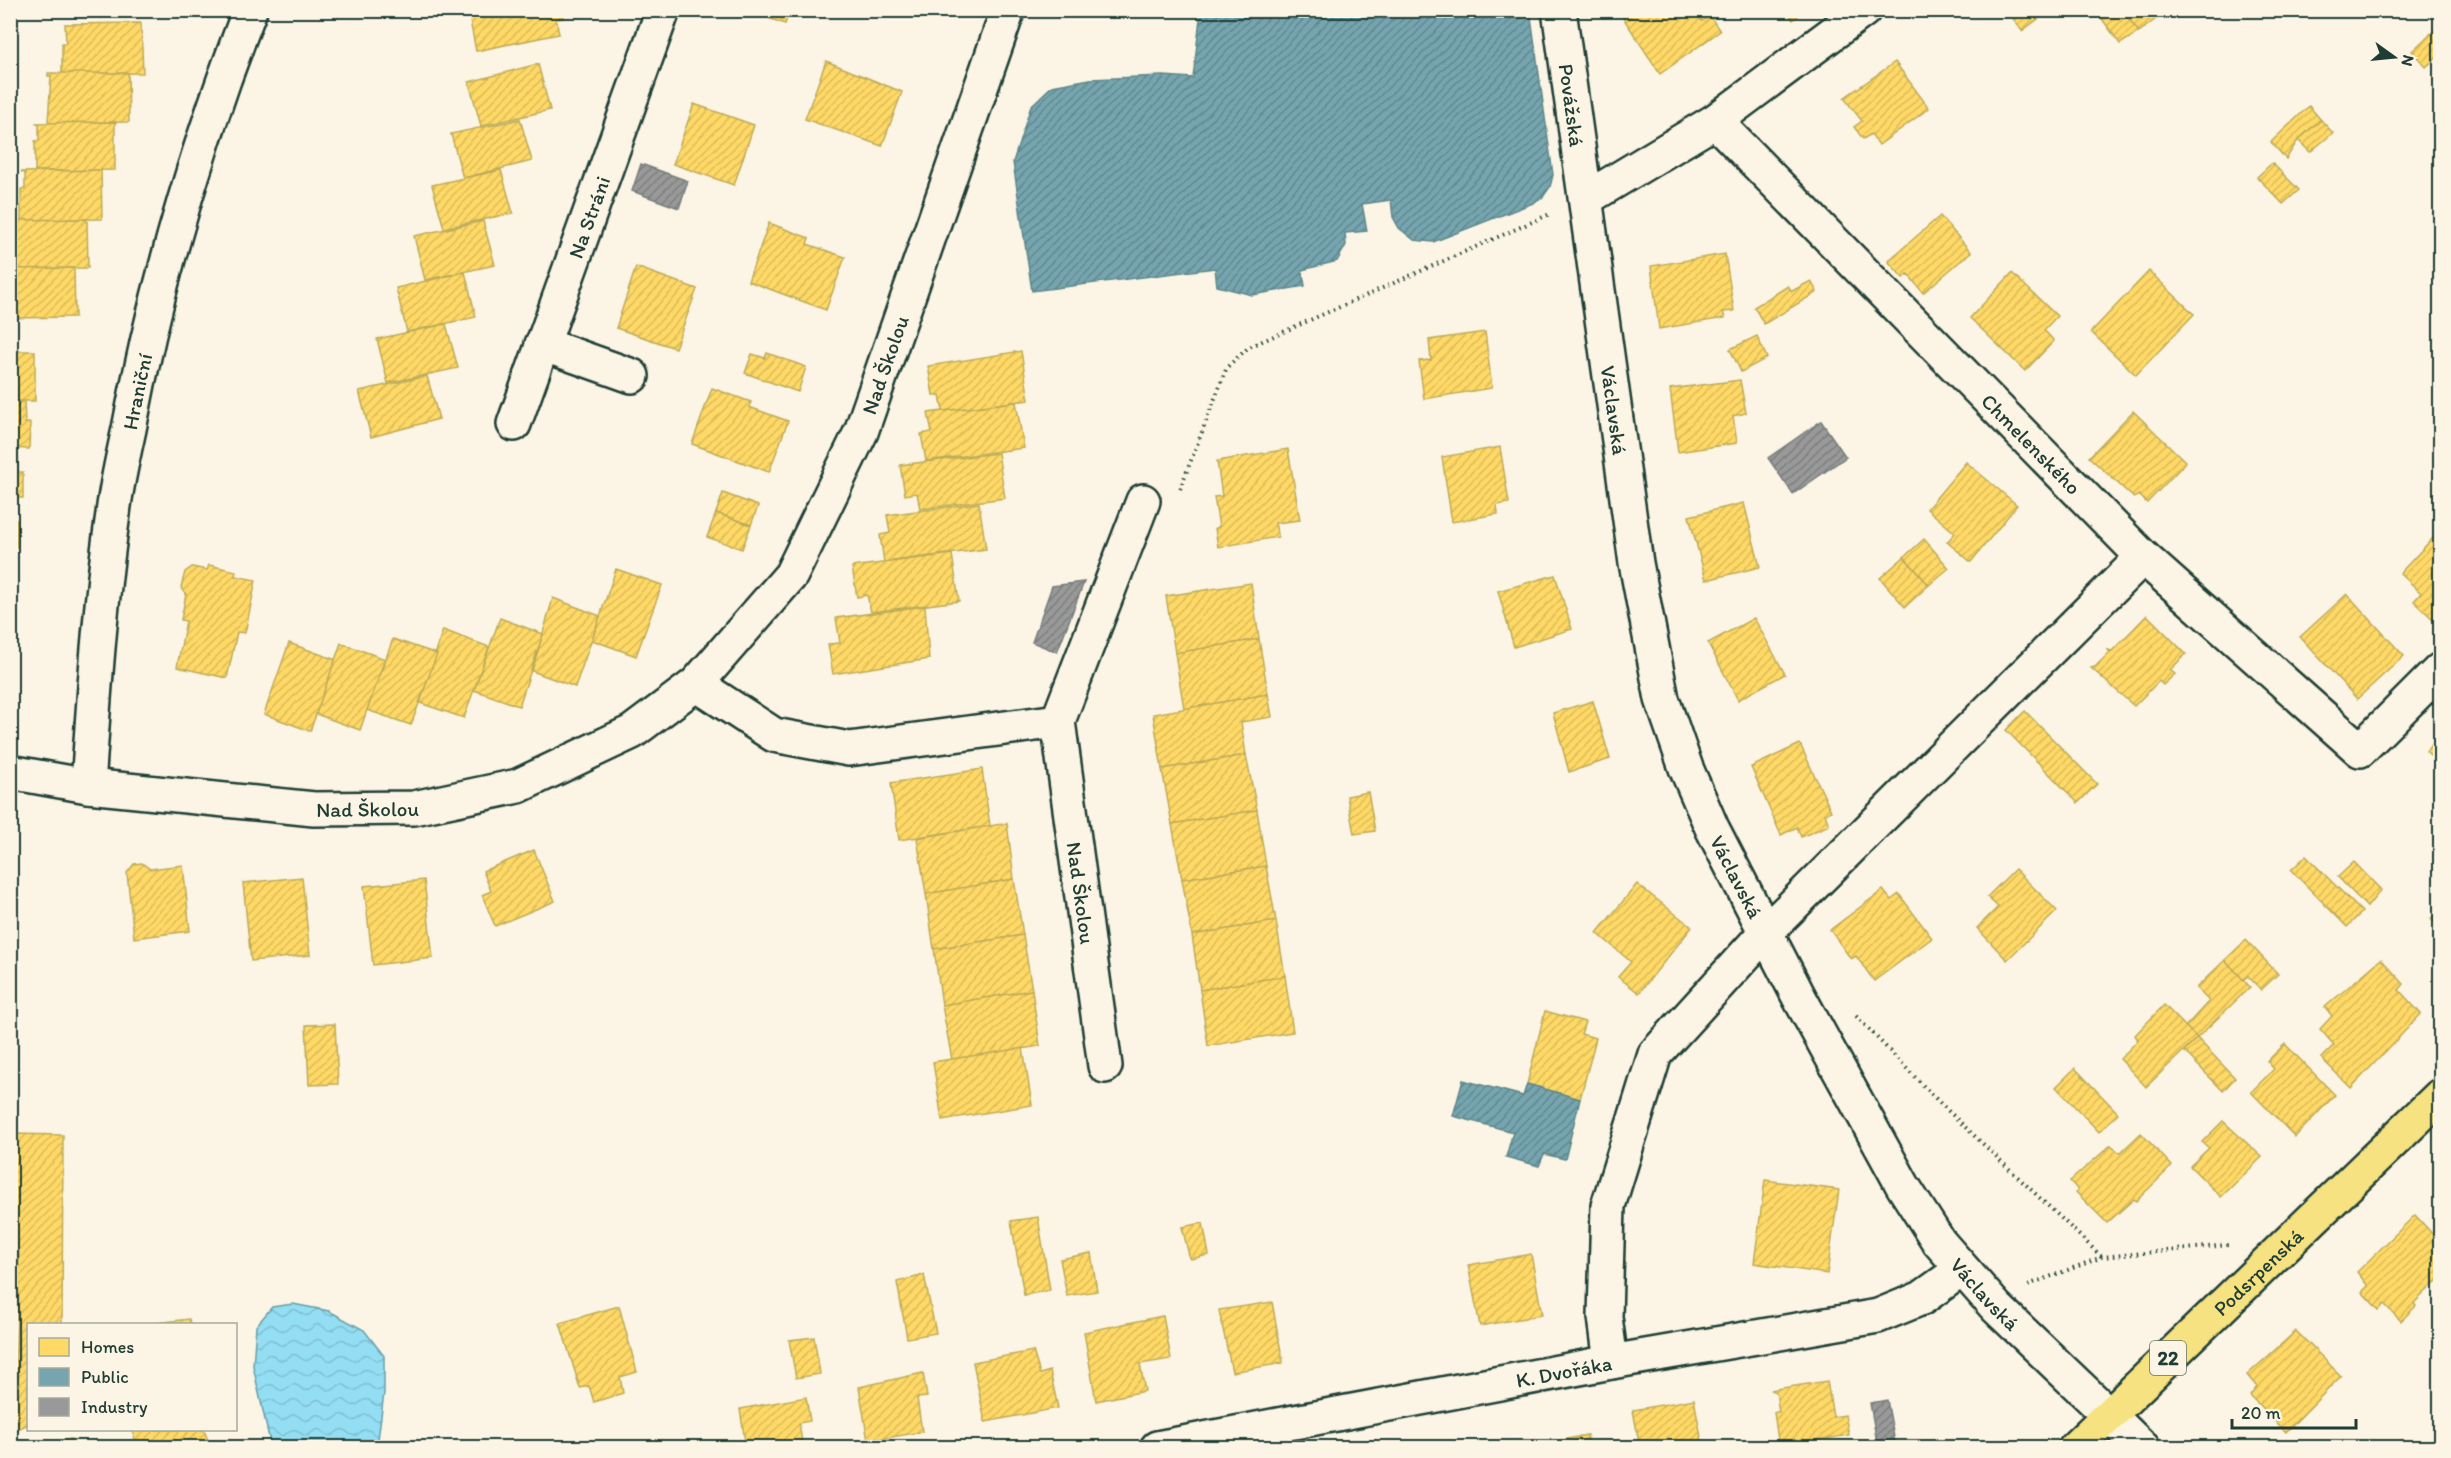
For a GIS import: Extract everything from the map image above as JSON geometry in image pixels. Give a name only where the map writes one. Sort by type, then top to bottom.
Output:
[{"type":"main road","name":"Podsrpenská","points":[[2075,1448],[2108,1414],[2262,1270],[2440,1095]]},
{"type":"street","name":"Hraniční","points":[[88,786],[94,694],[113,513],[143,355],[189,183],[220,88],[250,10]]},
{"type":"street","name":"Na Stráni","points":[[514,424],[663,10]]},
{"type":"street","name":"Nad Školou","points":[[10,772],[88,786],[314,809],[414,808],[518,786],[632,732],[696,684],[791,575],[861,432],[1008,10]]},
{"type":"street","name":"Povážská","points":[[1559,10],[1587,198]]},
{"type":"street","points":[[1587,198],[1715,121],[1864,10]]},
{"type":"street","name":"Chmelenského","points":[[1715,121],[2143,557],[2360,750],[2440,670]]},
{"type":"street","name":"Václavská","points":[[1587,198],[1636,563],[1662,699],[1686,768],[1712,828],[1903,1186],[1939,1242],[1960,1270],[1996,1307],[2142,1448]]},
{"type":"street","points":[[542,344],[632,376]]},
{"type":"street","name":"Nad Školou","points":[[1105,1066],[1058,721],[1143,501]]},
{"type":"street","name":"Václavská","points":[[1611,1362],[1605,1317],[1608,1206],[1655,1054],[1766,932],[2143,557]]},
{"type":"street","points":[[696,684],[774,735],[849,749],[1058,721]]},
{"type":"street","name":"K. Dvořáka","points":[[1157,1448],[1285,1436],[1611,1362],[1878,1316],[1922,1298],[1960,1270]]},
{"type":"path","points":[[1143,501],[1168,510],[1179,490],[1227,367],[1234,357],[1269,336],[1587,198]]},
{"type":"path","points":[[1852,1011],[1865,1028],[1935,1097],[2102,1257]]},
{"type":"path","points":[[1996,1307],[2021,1287],[2102,1257],[2236,1245],[2262,1270]]},
{"type":"water","points":[[293,1304],[329,1311],[364,1330],[384,1356],[384,1393],[377,1447],[271,1447],[253,1366],[256,1326],[272,1307]]},
{"type":"building: Homes","points":[[468,10],[562,10],[563,18],[556,19],[559,34],[476,51]]},
{"type":"building: Homes","points":[[746,10],[790,10],[785,24]]},
{"type":"building: Homes","points":[[1618,10],[1695,10],[1702,21],[1710,16],[1720,31],[1660,74]]},
{"type":"building: Homes","points":[[1786,10],[1805,10],[1793,20]]},
{"type":"building: Homes","points":[[2007,10],[2050,10],[2022,31]]},
{"type":"building: Homes","points":[[2106,10],[2122,10],[2139,32],[2120,44],[2100,16]]},
{"type":"building: Homes","points":[[2122,10],[2151,10],[2157,18],[2139,32]]},
{"type":"building: Homes","points":[[141,23],[143,73],[62,74],[62,43],[66,43],[65,24]]},
{"type":"building: Homes","points":[[2440,25],[2440,55],[2426,67],[2412,51]]},
{"type":"building: Homes","points":[[826,61],[902,92],[882,146],[805,119]]},
{"type":"building: Homes","points":[[1895,62],[1929,108],[1879,145],[1871,134],[1863,139],[1854,127],[1862,121],[1844,98]]},
{"type":"building: Homes","points":[[538,64],[550,110],[481,126],[469,82]]},
{"type":"building: Homes","points":[[48,73],[128,73],[129,122],[48,123],[51,76],[48,76]]},
{"type":"building: Homes","points":[[694,104],[754,125],[734,185],[673,164]]},
{"type":"building: Homes","points":[[2309,106],[2321,120],[2298,140],[2286,159],[2271,142]]},
{"type":"building: Homes","points":[[520,119],[532,161],[463,178],[451,134]]},
{"type":"building: Homes","points":[[2321,120],[2333,133],[2310,152],[2298,140]]},
{"type":"building: Homes","points":[[115,122],[115,170],[35,171],[35,141],[39,140],[39,124],[35,123]]},
{"type":"building: Homes","points":[[2272,163],[2299,190],[2283,204],[2257,177]]},
{"type":"building: Homes","points":[[101,170],[102,219],[21,220],[21,189],[25,189],[25,173],[21,172]]},
{"type":"building: Homes","points":[[501,170],[513,213],[444,228],[432,185]]},
{"type":"building: Homes","points":[[1940,216],[1971,252],[1923,293],[1908,274],[1903,278],[1888,261]]},
{"type":"building: Homes","points":[[87,219],[88,268],[10,269],[10,220]]},
{"type":"building: Homes","points":[[483,221],[495,265],[425,280],[414,236]]},
{"type":"building: Homes","points":[[769,223],[809,238],[807,244],[845,257],[826,310],[748,281]]},
{"type":"building: Homes","points":[[1725,254],[1734,311],[1723,312],[1725,318],[1659,329],[1651,266]]},
{"type":"building: Homes","points":[[636,267],[697,289],[675,348],[616,328]]},
{"type":"building: Homes","points":[[74,268],[75,317],[10,318],[10,269]]},
{"type":"building: Homes","points":[[2149,271],[2194,314],[2136,375],[2091,332]]},
{"type":"building: Homes","points":[[465,272],[476,317],[407,332],[396,288]]},
{"type":"building: Homes","points":[[2012,273],[2057,316],[2044,330],[2054,341],[2025,371],[1970,318]]},
{"type":"building: Homes","points":[[1811,281],[1817,292],[1764,324],[1754,307],[1788,286],[1792,291]]},
{"type":"building: Homes","points":[[446,324],[458,368],[388,383],[377,339]]},
{"type":"building: Homes","points":[[1485,332],[1492,388],[1424,399],[1419,361],[1431,360],[1429,340]]},
{"type":"building: Homes","points":[[1757,336],[1767,358],[1741,372],[1730,349]]},
{"type":"building: Homes","points":[[10,351],[35,351],[35,401],[10,401]]},
{"type":"building: Homes","points":[[1021,351],[1029,400],[943,411],[940,395],[933,395],[928,366]]},
{"type":"building: Homes","points":[[767,353],[806,367],[798,392],[745,373],[752,354],[765,358]]},
{"type":"building: Homes","points":[[427,376],[439,419],[371,437],[359,391]]},
{"type":"building: Homes","points":[[1740,380],[1746,413],[1733,416],[1737,443],[1678,452],[1670,389]]},
{"type":"building: Homes","points":[[712,388],[751,402],[749,407],[788,421],[769,472],[692,444]]},
{"type":"building: Homes","points":[[10,401],[24,402],[25,423],[30,423],[29,449],[10,448]]},
{"type":"building: Homes","points":[[1016,402],[1024,448],[926,461],[921,434],[932,432],[928,413]]},
{"type":"building: Homes","points":[[2133,411],[2186,462],[2147,503],[2139,495],[2134,498],[2089,457]]},
{"type":"building: Homes","points":[[1500,447],[1509,503],[1497,505],[1498,514],[1452,522],[1442,457]]},
{"type":"building: Homes","points":[[10,448],[18,448],[18,472],[23,472],[23,498],[10,498]]},
{"type":"building: Homes","points":[[1288,449],[1300,520],[1275,523],[1278,537],[1218,547],[1215,528],[1219,527],[1214,497],[1222,496],[1217,461]]},
{"type":"building: Homes","points":[[998,453],[1005,498],[920,509],[917,493],[905,495],[900,465]]},
{"type":"building: Homes","points":[[1966,462],[2017,505],[1971,562],[1947,542],[1955,533],[1927,509]]},
{"type":"building: Homes","points":[[723,493],[758,506],[751,525],[716,513]]},
{"type":"building: Homes","points":[[10,498],[12,520],[17,520],[17,547],[10,547]]},
{"type":"building: Homes","points":[[979,503],[986,549],[884,562],[880,535],[890,533],[887,515]]},
{"type":"building: Homes","points":[[1744,503],[1760,567],[1706,580],[1689,516]]},
{"type":"building: Homes","points":[[716,513],[751,525],[742,549],[707,537]]},
{"type":"building: Homes","points":[[2435,536],[2440,542],[2440,620],[2437,623],[2414,601],[2421,593],[2400,573]]},
{"type":"building: Homes","points":[[1924,539],[1949,568],[1929,585],[1904,557]]},
{"type":"building: Homes","points":[[952,554],[959,601],[871,612],[867,595],[857,597],[852,567]]},
{"type":"building: Homes","points":[[1904,557],[1929,585],[1905,607],[1880,578]]},
{"type":"building: Homes","points":[[209,565],[236,571],[235,576],[256,580],[245,633],[237,632],[227,678],[177,667],[186,621],[181,620],[186,594],[181,587],[185,572],[192,567],[207,570]]},
{"type":"building: Homes","points":[[10,568],[12,596],[10,596]]},
{"type":"building: Homes","points":[[616,569],[662,585],[636,656],[592,640]]},
{"type":"building: Homes","points":[[1555,575],[1572,629],[1514,647],[1498,591]]},
{"type":"building: Homes","points":[[1251,583],[1259,639],[1175,653],[1166,596]]},
{"type":"building: Homes","points":[[2347,594],[2404,656],[2357,699],[2300,637]]},
{"type":"building: Homes","points":[[553,598],[600,616],[575,687],[532,671]]},
{"type":"building: Homes","points":[[925,606],[929,659],[833,674],[828,644],[840,643],[836,618]]},
{"type":"building: Homes","points":[[2147,615],[2186,654],[2170,670],[2175,674],[2163,685],[2159,681],[2134,706],[2091,668],[2095,667],[2110,652],[2108,650],[2112,651]]},
{"type":"building: Homes","points":[[500,618],[543,634],[519,706],[474,690]]},
{"type":"building: Homes","points":[[1754,618],[1785,674],[1738,700],[1708,643]]},
{"type":"building: Homes","points":[[443,630],[489,647],[464,718],[420,703]]},
{"type":"building: Homes","points":[[393,639],[437,654],[411,725],[367,710]]},
{"type":"building: Homes","points":[[1259,639],[1268,694],[1184,709],[1175,653]]},
{"type":"building: Homes","points":[[289,643],[336,660],[310,731],[264,714]]},
{"type":"building: Homes","points":[[341,643],[385,659],[360,730],[316,714]]},
{"type":"building: Homes","points":[[1268,694],[1272,717],[1241,722],[1246,755],[1162,769],[1153,714]]},
{"type":"building: Homes","points":[[1593,701],[1610,759],[1569,772],[1553,713]]},
{"type":"building: Homes","points":[[2025,711],[2097,784],[2078,803],[2006,730]]},
{"type":"building: Homes","points":[[2440,735],[2440,765],[2426,751]]},
{"type":"building: Homes","points":[[1800,744],[1831,811],[1825,814],[1829,825],[1801,837],[1797,827],[1781,835],[1751,767]]},
{"type":"building: Homes","points":[[1246,755],[1257,810],[1172,824],[1162,769]]},
{"type":"building: Homes","points":[[982,769],[990,826],[899,840],[891,783]]},
{"type":"building: Homes","points":[[1368,792],[1375,831],[1354,834],[1347,796]]},
{"type":"building: Homes","points":[[1257,810],[1266,866],[1182,879],[1172,824]]},
{"type":"building: Homes","points":[[1007,823],[1014,879],[926,894],[917,838]]},
{"type":"building: Homes","points":[[534,850],[555,901],[495,926],[482,895],[491,891],[483,871]]},
{"type":"building: Homes","points":[[2306,856],[2362,912],[2347,927],[2291,870]]},
{"type":"building: Homes","points":[[2354,862],[2381,890],[2367,907],[2338,877]]},
{"type":"building: Homes","points":[[142,863],[150,869],[183,865],[190,931],[134,938],[127,873],[134,864]]},
{"type":"building: Homes","points":[[1266,866],[1276,921],[1192,935],[1182,879]]},
{"type":"building: Homes","points":[[2015,869],[2057,911],[2007,960],[1977,928],[1998,907],[1987,897]]},
{"type":"building: Homes","points":[[302,877],[310,955],[251,961],[243,883]]},
{"type":"building: Homes","points":[[1014,879],[1023,935],[934,949],[926,894]]},
{"type":"building: Homes","points":[[424,880],[433,958],[373,965],[364,886]]},
{"type":"building: Homes","points":[[1637,884],[1692,927],[1639,993],[1618,977],[1631,962],[1597,933]]},
{"type":"building: Homes","points":[[1883,890],[1891,900],[1899,894],[1932,938],[1874,981],[1856,956],[1851,959],[1830,930]]},
{"type":"building: Homes","points":[[2440,910],[2440,928],[2431,919]]},
{"type":"building: Homes","points":[[1276,921],[1285,976],[1200,990],[1192,935]]},
{"type":"building: Homes","points":[[1023,935],[1032,990],[942,1005],[934,949]]},
{"type":"building: Homes","points":[[2246,940],[2278,974],[2261,990],[2248,976],[2243,980],[2225,960]]},
{"type":"building: Homes","points":[[2381,959],[2404,984],[2399,990],[2421,1014],[2351,1088],[2321,1058],[2334,1045],[2320,1029],[2332,1016],[2325,1007]]},
{"type":"building: Homes","points":[[2225,960],[2250,987],[2197,1038],[2185,1027],[2209,1001],[2196,988]]},
{"type":"building: Homes","points":[[1285,976],[1293,1032],[1208,1046],[1200,990]]},
{"type":"building: Homes","points":[[1032,990],[1040,1046],[952,1060],[942,1005]]},
{"type":"building: Homes","points":[[2164,1005],[2197,1038],[2146,1087],[2120,1059],[2138,1040],[2135,1035]]},
{"type":"building: Homes","points":[[1545,1011],[1585,1022],[1581,1034],[1596,1038],[1580,1099],[1527,1084]]},
{"type":"building: Homes","points":[[335,1024],[338,1084],[309,1085],[306,1025]]},
{"type":"building: Homes","points":[[2197,1038],[2235,1078],[2223,1091],[2184,1051]]},
{"type":"building: Homes","points":[[2285,1044],[2335,1095],[2295,1137],[2251,1092],[2274,1069],[2267,1061]]},
{"type":"building: Homes","points":[[1023,1048],[1032,1105],[942,1120],[933,1062]]},
{"type":"building: Homes","points":[[2075,1068],[2118,1113],[2099,1132],[2056,1087]]},
{"type":"building: Homes","points":[[2223,1121],[2262,1157],[2221,1197],[2190,1166],[2209,1148],[2202,1142]]},
{"type":"building: Homes","points":[[2141,1133],[2172,1166],[2136,1201],[2134,1199],[2107,1223],[2076,1192],[2078,1190],[2070,1181],[2111,1145],[2120,1153]]},
{"type":"building: Homes","points":[[10,1134],[63,1135],[62,1323],[27,1323],[27,1424],[10,1433],[10,1377],[15,1374],[19,1253],[10,1220]]},
{"type":"building: Homes","points":[[1765,1180],[1839,1190],[1827,1274],[1754,1263]]},
{"type":"building: Homes","points":[[2415,1215],[2440,1242],[2440,1278],[2414,1303],[2416,1306],[2401,1321],[2384,1304],[2379,1310],[2362,1292],[2368,1286],[2357,1272]]},
{"type":"building: Homes","points":[[1038,1217],[1050,1290],[1024,1295],[1011,1221]]},
{"type":"building: Homes","points":[[1203,1223],[1209,1255],[1190,1259],[1182,1227]]},
{"type":"building: Homes","points":[[1091,1253],[1097,1291],[1067,1296],[1060,1259]]},
{"type":"building: Homes","points":[[1531,1254],[1542,1315],[1480,1326],[1468,1265]]},
{"type":"building: Homes","points":[[924,1275],[936,1333],[907,1338],[897,1282]]},
{"type":"building: Homes","points":[[1272,1302],[1283,1363],[1232,1372],[1219,1310]]},
{"type":"building: Homes","points":[[619,1306],[637,1372],[620,1377],[623,1393],[594,1402],[589,1386],[580,1388],[560,1323]]},
{"type":"building: Homes","points":[[1163,1316],[1171,1359],[1140,1364],[1145,1391],[1096,1401],[1084,1332]]},
{"type":"building: Homes","points":[[189,1319],[190,1323],[155,1323]]},
{"type":"building: Homes","points":[[2296,1331],[2341,1376],[2286,1432],[2250,1396],[2257,1387],[2247,1375]]},
{"type":"building: Homes","points":[[814,1337],[820,1374],[796,1378],[789,1340]]},
{"type":"building: Homes","points":[[1033,1351],[1040,1374],[1050,1371],[1058,1408],[985,1422],[973,1362]]},
{"type":"building: Homes","points":[[923,1373],[927,1397],[917,1398],[922,1432],[868,1441],[859,1387]]},
{"type":"building: Homes","points":[[1827,1381],[1833,1417],[1845,1415],[1849,1435],[1779,1447],[1774,1412],[1779,1412],[1776,1392],[1770,1390]]},
{"type":"building: Homes","points":[[806,1397],[810,1421],[799,1423],[803,1448],[746,1448],[740,1409]]},
{"type":"building: Homes","points":[[1694,1399],[1703,1448],[1640,1448],[1633,1410]]},
{"type":"building: Homes","points":[[133,1431],[204,1431],[211,1448],[136,1448]]},
{"type":"building: Homes","points":[[1587,1435],[1590,1448],[1549,1448],[1548,1443]]},
{"type":"building: Homes","points":[[71,1439],[73,1448],[36,1448]]},
{"type":"building: Homes","points":[[1511,1442],[1512,1448],[1479,1448]]},
{"type":"building: Public","points":[[1201,10],[1530,10],[1553,175],[1550,187],[1543,197],[1533,203],[1433,242],[1414,240],[1399,228],[1393,217],[1391,200],[1362,204],[1367,231],[1345,233],[1346,245],[1337,261],[1302,270],[1305,286],[1252,295],[1217,286],[1215,268],[1032,291],[1013,162],[1031,106],[1052,86],[1090,79],[1163,76],[1193,78]]},
{"type":"building: Public","points":[[1463,1080],[1523,1096],[1527,1084],[1580,1099],[1565,1159],[1544,1154],[1539,1166],[1506,1157],[1513,1132],[1453,1116]]},
{"type":"building: Industry","points":[[641,164],[688,181],[679,208],[632,191]]},
{"type":"building: Industry","points":[[1821,421],[1846,457],[1793,494],[1768,458]]},
{"type":"building: Industry","points":[[1084,582],[1057,652],[1032,642],[1052,586]]},
{"type":"building: Industry","points":[[1887,1400],[1896,1448],[1878,1448],[1870,1403]]}]
